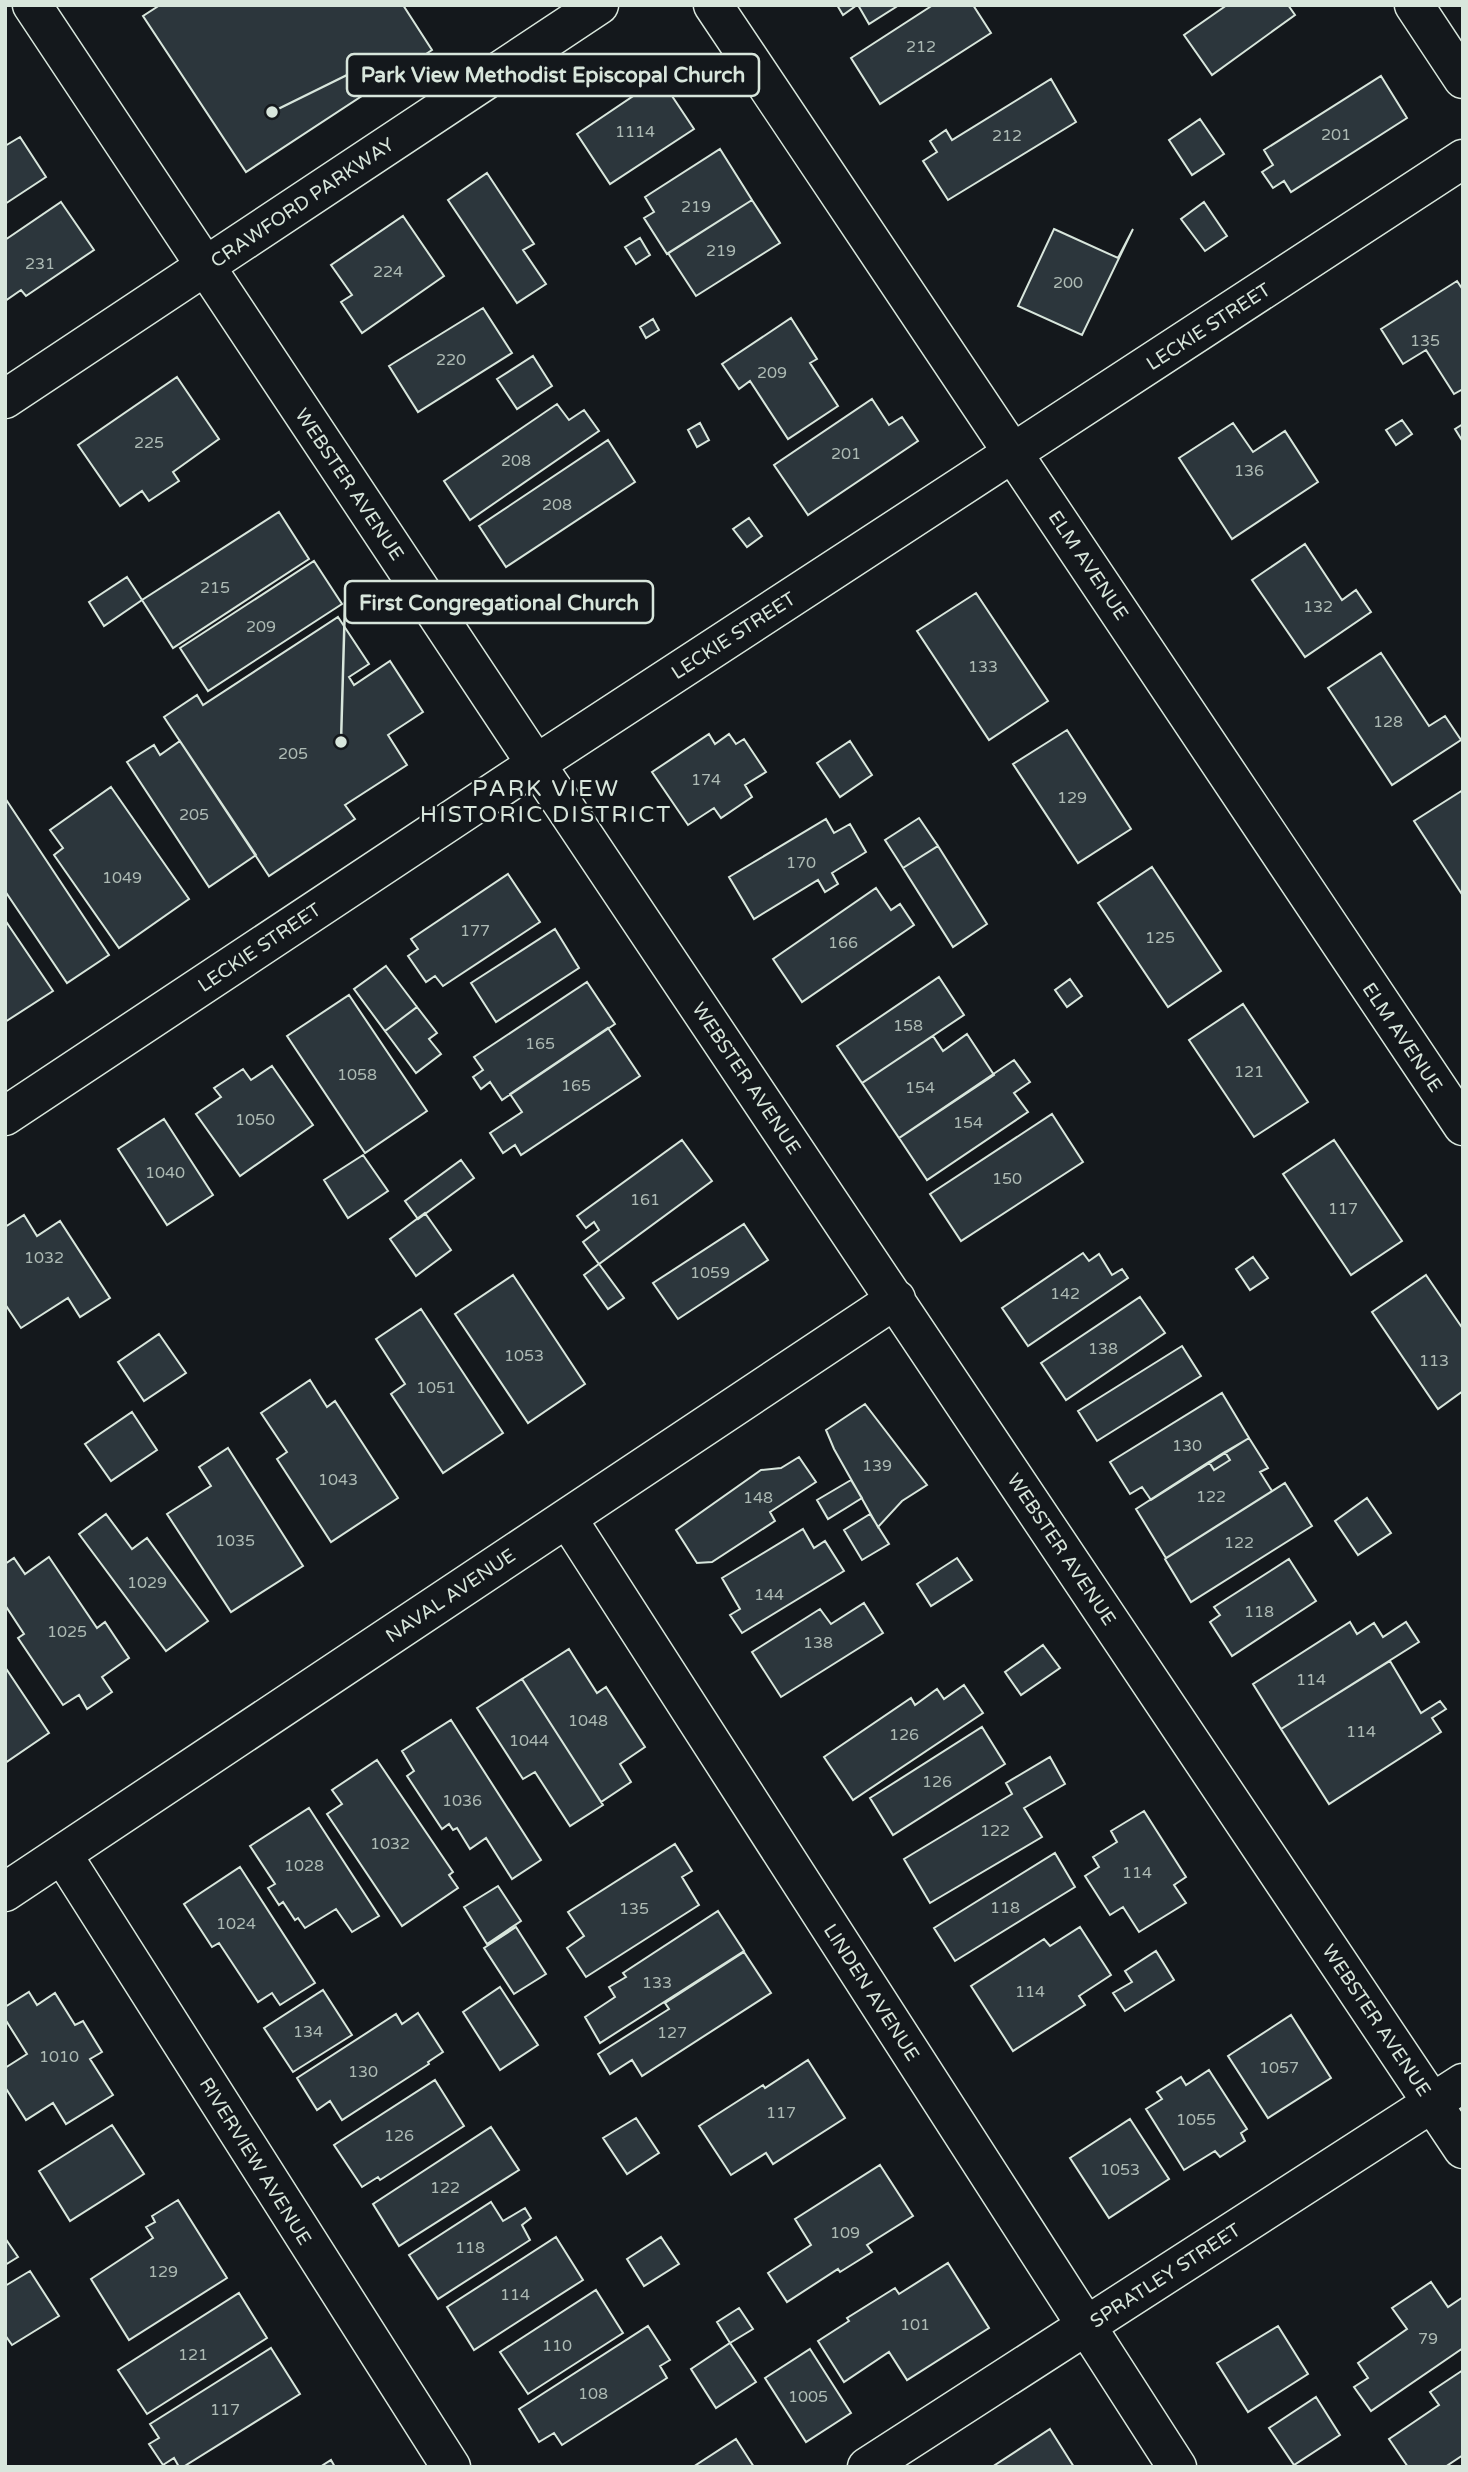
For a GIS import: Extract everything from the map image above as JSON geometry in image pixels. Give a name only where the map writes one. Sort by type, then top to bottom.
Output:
[{"type":"street","name":"WEBSTER AVENUE","points":[[32,5],[895,1299],[1447,2093],[1463,2149]]},
{"type":"street","name":"CRAWFORD PARKWAY","points":[[5,399],[599,5]]},
{"type":"street","name":"ELM AVENUE","points":[[713,5],[1463,1126]]},
{"type":"street","points":[[1414,5],[1463,79]]},
{"type":"street","name":"LECKIE STREET","points":[[5,1116],[536,764],[1463,159]]},
{"type":"street","name":"NAVAL AVENUE","points":[[5,1892],[895,1299]]},
{"type":"street","name":"LINDEN AVENUE","points":[[567,1518],[1177,2467]]},
{"type":"street","name":"RIVERVIEW AVENUE","points":[[62,1854],[451,2467]]},
{"type":"street","name":"SPRATLEY STREET","points":[[867,2467],[1447,2093]]},
{"type":"building","points":[[160,5],[403,5],[432,50],[246,172],[143,16]]},
{"type":"building","points":[[837,5],[857,5],[843,15]]},
{"type":"building","points":[[858,5],[899,5],[869,24]]},
{"type":"building","points":[[933,5],[973,5],[991,33],[880,104],[851,58]]},
{"type":"building","points":[[1227,5],[1288,5],[1295,15],[1212,75],[1184,35]]},
{"type":"building","points":[[1381,76],[1407,118],[1291,192],[1284,181],[1273,188],[1262,172],[1273,165],[1264,150]]},
{"type":"building","points":[[660,78],[694,129],[610,184],[577,134]]},
{"type":"building","points":[[1051,79],[1076,122],[948,200],[923,161],[937,152],[930,141],[946,130],[952,140]]},
{"type":"building","points":[[1200,119],[1224,154],[1192,175],[1169,140]]},
{"type":"building","points":[[20,137],[46,177],[5,204],[5,146]]},
{"type":"building","points":[[720,149],[752,200],[667,254],[644,218],[654,212],[645,197]]},
{"type":"building","points":[[487,173],[534,244],[523,250],[546,284],[517,303],[448,200]]},
{"type":"building","points":[[752,200],[780,243],[696,296],[668,253]]},
{"type":"building","points":[[61,202],[94,250],[26,296],[21,290],[5,301],[5,240]]},
{"type":"building","points":[[1204,202],[1227,236],[1205,251],[1181,219]]},
{"type":"building","points":[[403,216],[444,276],[362,333],[341,302],[352,295],[331,265]]},
{"type":"building","points":[[1054,229],[1118,258],[1133,229],[1082,335],[1018,306]]},
{"type":"building","points":[[640,238],[650,255],[636,264],[625,247]]},
{"type":"building","points":[[1457,281],[1463,290],[1463,389],[1454,394],[1426,350],[1403,364],[1381,329]]},
{"type":"building","points":[[483,308],[512,353],[418,412],[389,366]]},
{"type":"building","points":[[791,318],[817,359],[810,363],[838,406],[788,439],[750,381],[739,389],[722,364]]},
{"type":"building","points":[[653,319],[659,330],[646,338],[640,327]]},
{"type":"building","points":[[533,356],[552,386],[517,409],[497,379]]},
{"type":"building","points":[[177,377],[219,439],[173,472],[179,481],[149,501],[142,491],[120,506],[78,445]]},
{"type":"building","points":[[872,399],[889,425],[902,417],[918,441],[808,515],[774,465]]},
{"type":"building","points":[[557,404],[569,420],[584,410],[599,431],[470,520],[444,481]]},
{"type":"building","points":[[1402,420],[1412,434],[1396,445],[1386,430]]},
{"type":"building","points":[[700,423],[709,440],[697,447],[688,430]]},
{"type":"building","points":[[1233,423],[1253,452],[1285,431],[1318,482],[1232,539],[1179,458]]},
{"type":"building","points":[[1463,424],[1463,442],[1455,429]]},
{"type":"building","points":[[608,440],[635,482],[506,567],[479,526]]},
{"type":"building","points":[[279,512],[309,559],[173,648],[142,600]]},
{"type":"building","points":[[749,518],[762,536],[747,547],[733,529]]},
{"type":"building","points":[[1305,544],[1342,600],[1356,590],[1371,612],[1305,657],[1252,580]]},
{"type":"building","points":[[314,561],[342,604],[208,691],[180,648]]},
{"type":"building","points":[[127,577],[142,600],[104,626],[89,602]]},
{"type":"building","points":[[976,593],[1048,701],[989,740],[917,631]]},
{"type":"building","points":[[338,617],[369,664],[349,677],[354,685],[390,661],[423,712],[388,735],[407,765],[345,805],[355,819],[269,876],[164,717],[197,695],[203,705]]},
{"type":"building","points":[[1381,653],[1429,726],[1445,716],[1461,740],[1392,785],[1328,688]]},
{"type":"building","points":[[1067,730],[1131,829],[1078,863],[1013,764]]},
{"type":"building","points":[[709,734],[715,744],[729,734],[736,744],[744,739],[766,772],[745,785],[752,797],[721,818],[714,808],[688,825],[652,772]]},
{"type":"building","points":[[180,741],[256,855],[209,887],[127,762],[154,745],[160,755]]},
{"type":"building","points":[[850,741],[872,775],[840,797],[817,763]]},
{"type":"building","points":[[111,787],[189,899],[119,948],[54,855],[63,848],[50,830]]},
{"type":"building","points":[[1463,790],[1463,896],[1414,821]]},
{"type":"building","points":[[5,798],[109,955],[67,983],[5,891]]},
{"type":"building","points":[[919,818],[938,846],[903,868],[885,840]]},
{"type":"building","points":[[826,819],[834,833],[850,824],[866,852],[832,873],[838,884],[825,892],[818,880],[754,919],[729,877]]},
{"type":"building","points":[[938,846],[987,924],[953,947],[903,868]]},
{"type":"building","points":[[1152,867],[1221,971],[1168,1007],[1098,903]]},
{"type":"building","points":[[508,874],[540,922],[443,986],[435,976],[426,982],[408,956],[418,949],[411,939]]},
{"type":"building","points":[[876,888],[891,910],[900,904],[914,925],[802,1002],[773,959]]},
{"type":"building","points":[[5,920],[53,991],[5,1022]]},
{"type":"building","points":[[555,929],[579,968],[496,1022],[471,983]]},
{"type":"building","points":[[386,966],[417,1007],[385,1031],[354,989]]},
{"type":"building","points":[[939,977],[964,1015],[862,1083],[837,1046]]},
{"type":"building","points":[[1070,979],[1082,996],[1067,1007],[1055,990]]},
{"type":"building","points":[[587,982],[615,1024],[502,1100],[490,1082],[481,1089],[473,1077],[483,1070],[474,1057]]},
{"type":"building","points":[[349,995],[427,1111],[365,1153],[287,1036]]},
{"type":"building","points":[[1243,1004],[1308,1102],[1254,1137],[1189,1040]]},
{"type":"building","points":[[417,1007],[437,1033],[429,1039],[441,1054],[416,1073],[385,1031]]},
{"type":"building","points":[[608,1028],[640,1076],[521,1155],[515,1145],[503,1153],[490,1133],[522,1112],[510,1094]]},
{"type":"building","points":[[967,1034],[994,1075],[899,1138],[862,1083],[933,1036],[943,1051]]},
{"type":"building","points":[[1014,1060],[1030,1082],[1014,1093],[1028,1112],[927,1180],[899,1138]]},
{"type":"building","points":[[272,1066],[313,1125],[240,1176],[196,1114],[221,1097],[214,1088],[243,1069],[251,1080]]},
{"type":"building","points":[[1052,1114],[1083,1162],[961,1241],[930,1194]]},
{"type":"building","points":[[164,1119],[213,1195],[167,1225],[118,1149]]},
{"type":"building","points":[[682,1140],[712,1181],[599,1264],[583,1242],[599,1230],[594,1222],[586,1228],[577,1216]]},
{"type":"building","points":[[1334,1140],[1402,1241],[1351,1275],[1283,1174]]},
{"type":"building","points":[[363,1155],[388,1191],[348,1218],[324,1180]]},
{"type":"building","points":[[461,1160],[474,1178],[418,1219],[405,1201]]},
{"type":"building","points":[[425,1213],[451,1250],[416,1276],[390,1239]]},
{"type":"building","points":[[24,1215],[37,1236],[60,1221],[110,1298],[80,1317],[68,1298],[21,1328],[5,1304],[5,1227]]},
{"type":"building","points":[[744,1224],[768,1260],[678,1319],[653,1283]]},
{"type":"building","points":[[1083,1253],[1089,1261],[1099,1254],[1112,1275],[1122,1269],[1128,1278],[1028,1346],[1002,1308]]},
{"type":"building","points":[[1253,1257],[1268,1278],[1250,1290],[1236,1269]]},
{"type":"building","points":[[599,1264],[624,1298],[608,1309],[584,1275]]},
{"type":"building","points":[[513,1275],[585,1384],[528,1423],[455,1314]]},
{"type":"building","points":[[1426,1275],[1463,1329],[1463,1391],[1438,1409],[1372,1312]]},
{"type":"building","points":[[1140,1297],[1165,1333],[1066,1400],[1041,1363]]},
{"type":"building","points":[[421,1309],[503,1433],[443,1473],[391,1394],[405,1384],[376,1339]]},
{"type":"building","points":[[159,1334],[186,1373],[144,1401],[118,1362]]},
{"type":"building","points":[[1182,1346],[1201,1376],[1097,1441],[1078,1411]]},
{"type":"building","points":[[310,1380],[327,1407],[335,1401],[398,1498],[331,1542],[277,1459],[287,1452],[261,1413]]},
{"type":"building","points":[[1222,1393],[1249,1438],[1151,1500],[1142,1487],[1130,1494],[1110,1462]]},
{"type":"building","points":[[865,1404],[927,1485],[902,1501],[878,1527],[826,1430]]},
{"type":"building","points":[[132,1412],[157,1450],[111,1481],[85,1444]]},
{"type":"building","points":[[1249,1438],[1268,1468],[1260,1472],[1272,1491],[1166,1558],[1136,1509],[1209,1462],[1214,1470],[1230,1460],[1225,1452]]},
{"type":"building","points":[[228,1448],[303,1566],[231,1612],[167,1514],[211,1486],[199,1467]]},
{"type":"building","points":[[1225,1452],[1230,1460],[1214,1470],[1209,1462]]},
{"type":"building","points":[[799,1457],[816,1482],[770,1512],[775,1521],[712,1562],[697,1563],[676,1530],[761,1470],[781,1468]]},
{"type":"building","points":[[851,1480],[862,1498],[828,1519],[817,1500]]},
{"type":"building","points":[[1285,1483],[1312,1526],[1191,1602],[1165,1559]]},
{"type":"building","points":[[1367,1498],[1391,1533],[1358,1555],[1335,1521]]},
{"type":"building","points":[[106,1514],[132,1549],[147,1538],[208,1621],[166,1651],[79,1534]]},
{"type":"building","points":[[870,1514],[889,1544],[862,1560],[844,1530]]},
{"type":"building","points":[[803,1529],[814,1548],[825,1541],[844,1571],[742,1633],[730,1615],[740,1609],[722,1578]]},
{"type":"building","points":[[49,1557],[97,1628],[105,1622],[129,1658],[102,1677],[112,1692],[87,1709],[79,1695],[63,1705],[18,1638],[24,1634],[5,1605],[5,1564],[14,1558],[25,1574]]},
{"type":"building","points":[[957,1558],[972,1580],[931,1606],[917,1584]]},
{"type":"building","points":[[1289,1559],[1316,1601],[1232,1656],[1210,1622],[1220,1615],[1214,1607]]},
{"type":"building","points":[[864,1603],[883,1633],[781,1697],[752,1652],[820,1609],[831,1624]]},
{"type":"building","points":[[1350,1622],[1357,1634],[1374,1623],[1383,1637],[1406,1622],[1419,1642],[1281,1729],[1253,1684]]},
{"type":"building","points":[[1043,1645],[1060,1668],[1021,1695],[1005,1672]]},
{"type":"building","points":[[569,1649],[597,1693],[606,1687],[645,1747],[620,1764],[631,1782],[601,1802],[522,1679]]},
{"type":"building","points":[[1390,1661],[1421,1713],[1440,1701],[1446,1709],[1432,1718],[1441,1732],[1329,1804],[1281,1729]]},
{"type":"building","points":[[5,1667],[49,1733],[5,1763]]},
{"type":"building","points":[[522,1679],[603,1805],[570,1826],[535,1772],[523,1779],[477,1708]]},
{"type":"building","points":[[964,1685],[983,1713],[853,1800],[824,1757],[911,1698],[915,1705],[937,1689],[944,1699]]},
{"type":"building","points":[[451,1720],[541,1860],[512,1879],[486,1838],[470,1849],[457,1828],[453,1830],[449,1824],[442,1829],[407,1776],[414,1771],[402,1751]]},
{"type":"building","points":[[982,1727],[1005,1764],[893,1835],[870,1798]]},
{"type":"building","points":[[1050,1757],[1065,1784],[1024,1808],[1042,1837],[930,1903],[904,1859],[1012,1794],[1006,1783]]},
{"type":"building","points":[[377,1760],[453,1872],[449,1875],[458,1888],[402,1926],[327,1814],[342,1804],[332,1790]]},
{"type":"building","points":[[309,1808],[379,1916],[352,1932],[336,1909],[305,1928],[298,1918],[295,1920],[283,1902],[279,1905],[268,1888],[275,1884],[250,1846]]},
{"type":"building","points":[[1144,1811],[1186,1877],[1174,1885],[1186,1903],[1139,1932],[1123,1907],[1110,1915],[1085,1876],[1099,1867],[1093,1857],[1117,1842],[1111,1831]]},
{"type":"building","points":[[675,1844],[692,1871],[682,1877],[699,1905],[586,1977],[567,1948],[584,1936],[568,1912]]},
{"type":"building","points":[[1055,1853],[1075,1887],[955,1961],[934,1928]]},
{"type":"building","points":[[240,1867],[315,1983],[280,2005],[272,1993],[258,2002],[219,1943],[212,1947],[184,1904]]},
{"type":"building","points":[[498,1886],[521,1921],[487,1944],[464,1907]]},
{"type":"building","points":[[718,1911],[744,1951],[600,2043],[585,2017],[615,1997],[609,1987],[626,1977],[623,1973]]},
{"type":"building","points":[[516,1927],[546,1974],[514,1994],[484,1948]]},
{"type":"building","points":[[1080,1927],[1111,1975],[1079,1996],[1085,2005],[1013,2051],[971,1986],[1044,1939],[1050,1946]]},
{"type":"building","points":[[1156,1951],[1174,1980],[1125,2011],[1113,1993],[1132,1982],[1125,1971]]},
{"type":"building","points":[[744,1952],[771,1993],[642,2076],[632,2060],[610,2074],[598,2054],[669,2009],[665,2003]]},
{"type":"building","points":[[500,1987],[538,2045],[500,2070],[463,2012]]},
{"type":"building","points":[[323,1990],[352,2035],[293,2072],[264,2028]]},
{"type":"building","points":[[29,1992],[37,2005],[55,1993],[75,2025],[83,2021],[102,2052],[90,2059],[113,2095],[66,2124],[53,2103],[26,2120],[5,2087],[5,2068],[27,2054],[5,2019],[5,2007]]},
{"type":"building","points":[[418,2013],[443,2052],[428,2062],[429,2064],[342,2120],[330,2101],[317,2110],[297,2078],[396,2014],[402,2024]]},
{"type":"building","points":[[1291,2015],[1331,2078],[1268,2118],[1228,2056]]},
{"type":"building","points":[[808,2060],[845,2118],[773,2164],[766,2153],[731,2175],[699,2126]]},
{"type":"building","points":[[1209,2070],[1247,2129],[1241,2133],[1245,2141],[1220,2157],[1215,2151],[1184,2170],[1146,2109],[1162,2099],[1157,2092],[1181,2077],[1186,2085]]},
{"type":"building","points":[[435,2080],[464,2126],[380,2180],[378,2177],[362,2187],[334,2145]]},
{"type":"building","points":[[636,2118],[659,2153],[627,2174],[603,2138]]},
{"type":"building","points":[[1130,2119],[1169,2179],[1109,2218],[1070,2158]]},
{"type":"building","points":[[112,2125],[144,2174],[70,2221],[39,2171]]},
{"type":"building","points":[[491,2127],[519,2170],[399,2246],[373,2204]]},
{"type":"building","points":[[880,2165],[913,2216],[867,2245],[872,2252],[840,2272],[838,2269],[787,2302],[768,2273],[811,2245],[795,2219]]},
{"type":"building","points":[[178,2200],[227,2278],[129,2340],[91,2279],[153,2238],[146,2227],[155,2222],[152,2216]]},
{"type":"building","points":[[491,2202],[503,2221],[525,2208],[531,2218],[522,2225],[530,2240],[438,2299],[409,2255]]},
{"type":"building","points":[[556,2237],[583,2280],[474,2350],[447,2307]]},
{"type":"building","points":[[661,2237],[679,2264],[644,2286],[627,2259]]},
{"type":"building","points":[[5,2238],[18,2257],[5,2265]]},
{"type":"building","points":[[948,2263],[989,2328],[907,2380],[889,2352],[844,2382],[818,2341],[849,2321],[847,2318],[895,2288],[899,2294]]},
{"type":"building","points":[[30,2271],[59,2316],[12,2345],[5,2335],[5,2286]]},
{"type":"building","points":[[1431,2282],[1448,2307],[1463,2297],[1463,2348],[1371,2411],[1354,2387],[1368,2378],[1358,2363],[1407,2329],[1392,2308]]},
{"type":"building","points":[[596,2290],[623,2333],[528,2394],[500,2352]]},
{"type":"building","points":[[239,2293],[267,2338],[147,2414],[118,2370]]},
{"type":"building","points":[[739,2308],[753,2329],[730,2343],[717,2322]]},
{"type":"building","points":[[648,2326],[670,2360],[660,2366],[667,2378],[562,2445],[554,2433],[539,2442],[519,2409]]},
{"type":"building","points":[[1278,2326],[1308,2374],[1248,2412],[1217,2363]]},
{"type":"building","points":[[730,2343],[756,2382],[716,2408],[691,2369]]},
{"type":"building","points":[[271,2348],[300,2394],[183,2467],[179,2467],[174,2458],[163,2465],[149,2444],[159,2438],[150,2424]]},
{"type":"building","points":[[810,2349],[851,2413],[806,2442],[765,2378]]},
{"type":"building","points":[[1463,2370],[1463,2455],[1445,2467],[1408,2467],[1389,2439],[1439,2405],[1430,2392]]},
{"type":"building","points":[[1316,2397],[1340,2435],[1294,2465],[1269,2428]]},
{"type":"building","points":[[1050,2429],[1074,2467],[992,2467]]},
{"type":"building","points":[[736,2439],[754,2467],[693,2467]]},
{"type":"building","points":[[331,2460],[335,2467],[320,2467]]},
{"type":"place","name":"Park View Methodist Episcopal Church","points":[[272,112]]},
{"type":"place","name":"First Congregational Church","points":[[341,742]]},
{"type":"district","name":"PARK VIEW HISTORIC DISTRICT","points":[[546,801]]}]
